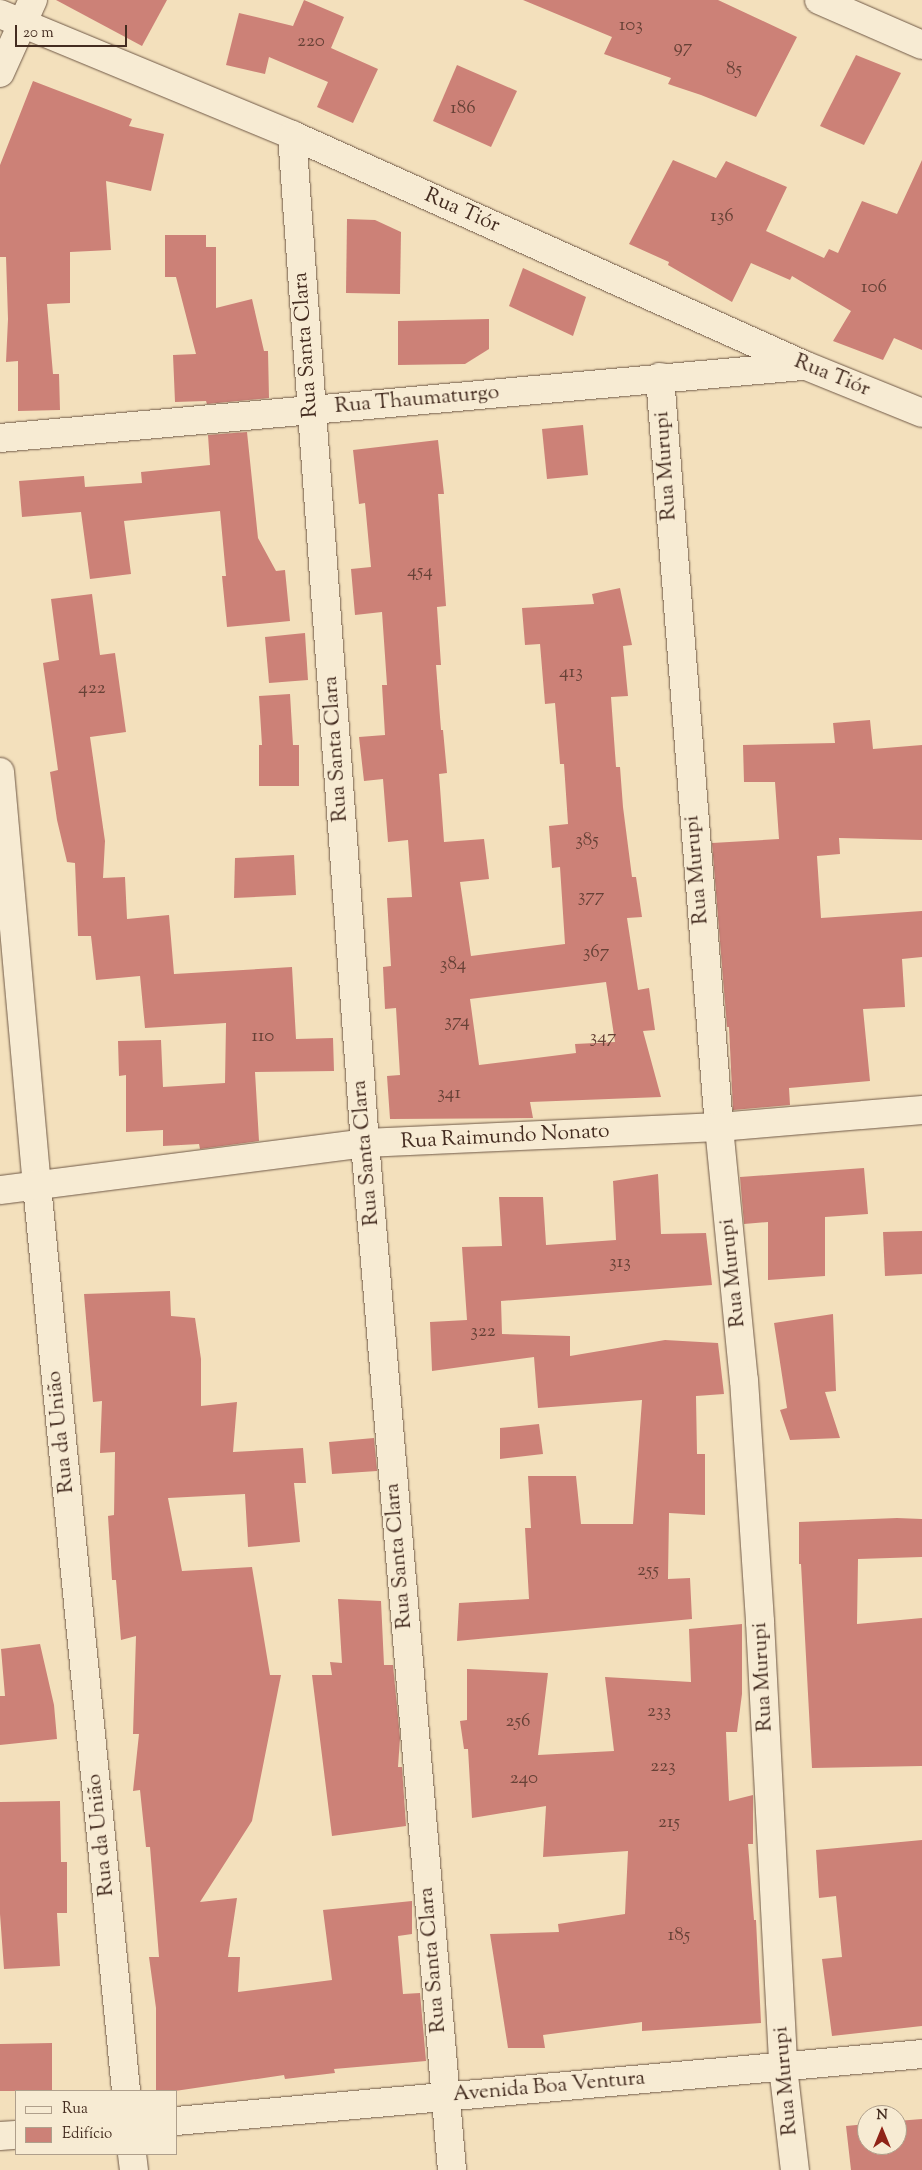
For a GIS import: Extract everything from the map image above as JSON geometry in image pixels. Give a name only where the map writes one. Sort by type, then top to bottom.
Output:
[{"type":"street","points":[[819,0],[922,44]]},
{"type":"street","points":[[0,73],[19,12]]},
{"type":"street","name":"Rua Tiór","points":[[19,12],[804,366],[922,413]]},
{"type":"street","name":"Rua Santa Clara","points":[[292,135],[365,1143],[444,2096],[452,2170]]},
{"type":"street","name":"Rua Thaumaturgo","points":[[0,438],[660,377],[804,366]]},
{"type":"street","name":"Rua Murupi","points":[[660,377],[719,1127],[744,1380],[760,1622],[783,2067],[795,2170]]},
{"type":"street","name":"Rua da União","points":[[0,772],[37,1186],[126,2090]]},
{"type":"street","name":"Rua Raimundo Nonato","points":[[0,1190],[365,1143],[719,1127],[922,1110]]},
{"type":"street","name":"Avenida Boa Ventura","points":[[178,2121],[922,2054]]},
{"type":"street","points":[[0,2136],[15,2135]]},
{"type":"street","points":[[132,2155],[134,2170]]},
{"type":"building","points":[[56,0],[167,0],[142,46]]},
{"type":"building","points":[[304,0],[344,17],[331,48],[378,69],[353,123],[317,107],[328,82],[269,57],[265,74],[226,65],[239,13],[293,26]]},
{"type":"building","points":[[523,0],[718,0],[797,37],[756,117],[668,84],[671,78],[604,54],[612,37]]},
{"type":"building","points":[[856,55],[901,73],[864,145],[820,126]]},
{"type":"building","points":[[457,65],[517,91],[491,147],[433,121]]},
{"type":"building","points":[[33,81],[132,119],[129,126],[164,134],[151,191],[106,181],[111,250],[70,252],[70,303],[47,304],[53,374],[59,374],[60,410],[18,411],[18,361],[6,362],[8,319],[6,257],[0,257],[0,165]]},
{"type":"building","points":[[673,160],[716,178],[726,161],[787,187],[766,231],[824,258],[829,249],[838,253],[862,201],[897,214],[922,160],[922,350],[894,338],[883,360],[833,341],[851,311],[792,276],[790,280],[751,263],[732,302],[668,265],[669,262],[629,244]]},
{"type":"building","points":[[347,219],[375,220],[401,232],[400,294],[346,293]]},
{"type":"building","points":[[165,235],[206,235],[206,247],[216,247],[216,308],[252,299],[264,351],[268,351],[269,398],[207,404],[206,401],[175,402],[173,355],[196,354],[176,277],[165,277]]},
{"type":"building","points":[[523,268],[586,297],[573,336],[509,306]]},
{"type":"building","points":[[489,319],[489,349],[465,364],[398,365],[398,321]]},
{"type":"building","points":[[583,425],[588,475],[547,479],[542,429]]},
{"type":"building","points":[[247,432],[258,538],[276,571],[285,570],[290,621],[227,627],[222,576],[226,576],[220,511],[124,521],[131,574],[90,579],[81,512],[22,517],[19,481],[84,476],[85,487],[142,483],[141,472],[210,465],[208,435]]},
{"type":"building","points":[[438,440],[444,494],[438,494],[446,606],[437,607],[441,665],[436,665],[441,730],[443,730],[447,773],[439,774],[444,842],[484,839],[489,879],[460,882],[471,956],[565,944],[560,867],[552,868],[549,826],[568,824],[564,764],[560,764],[555,703],[545,704],[540,644],[525,645],[522,608],[594,604],[592,594],[620,588],[632,645],[623,646],[628,696],[611,697],[616,767],[620,767],[632,877],[636,877],[642,917],[627,918],[638,990],[649,988],[655,1030],[643,1031],[661,1097],[530,1102],[533,1118],[390,1119],[387,1076],[400,1075],[396,1008],[385,1009],[383,967],[391,966],[387,898],[412,897],[408,840],[388,842],[383,779],[364,781],[359,737],[385,735],[382,685],[387,685],[382,612],[355,615],[351,569],[371,567],[365,503],[359,504],[353,450]],"holes":[[[606,982],[615,1042],[575,1044],[576,1053],[479,1065],[470,999]]]},
{"type":"building","points":[[92,594],[100,655],[115,653],[126,732],[90,737],[105,841],[103,878],[125,877],[127,919],[169,915],[174,974],[292,967],[296,1039],[333,1038],[334,1071],[255,1072],[259,1141],[200,1149],[199,1144],[163,1146],[163,1130],[126,1132],[126,1075],[119,1076],[118,1041],[161,1040],[163,1087],[225,1083],[226,1023],[145,1028],[140,976],[96,980],[91,936],[78,936],[75,863],[67,862],[57,820],[50,772],[58,770],[43,663],[59,660],[51,599]]},
{"type":"building","points":[[305,633],[308,680],[269,683],[265,637]]},
{"type":"building","points":[[290,694],[293,745],[299,745],[299,786],[259,786],[259,745],[262,745],[259,696]]},
{"type":"building","points":[[870,720],[873,749],[922,745],[922,840],[839,838],[840,854],[817,856],[821,918],[922,911],[922,957],[902,959],[905,1007],[863,1009],[870,1081],[789,1088],[790,1105],[733,1110],[729,1027],[727,1027],[712,843],[779,839],[775,782],[744,782],[743,745],[835,743],[833,723]]},
{"type":"building","points":[[294,855],[296,895],[234,898],[235,858]]},
{"type":"building","points":[[864,1168],[868,1214],[825,1217],[825,1276],[768,1280],[768,1222],[744,1224],[740,1177]]},
{"type":"building","points":[[658,1174],[661,1234],[706,1233],[712,1285],[501,1301],[502,1334],[570,1336],[570,1356],[665,1340],[718,1343],[724,1394],[696,1396],[697,1454],[705,1454],[705,1515],[669,1513],[668,1579],[690,1578],[692,1619],[457,1641],[459,1603],[529,1599],[525,1528],[531,1528],[528,1476],[576,1476],[581,1524],[633,1524],[642,1400],[538,1408],[534,1357],[432,1371],[430,1322],[467,1320],[462,1247],[502,1246],[499,1197],[543,1197],[546,1245],[616,1240],[613,1181]]},
{"type":"building","points":[[922,1231],[922,1274],[885,1276],[883,1232]]},
{"type":"building","points":[[170,1291],[171,1316],[195,1318],[201,1359],[201,1406],[237,1402],[233,1452],[303,1448],[306,1483],[294,1483],[300,1542],[248,1547],[245,1494],[168,1498],[182,1571],[252,1567],[270,1675],[281,1675],[252,1821],[200,1902],[237,1898],[228,1957],[240,1957],[238,1992],[332,1980],[323,1910],[412,1901],[412,1934],[398,1936],[403,1994],[420,1993],[426,2061],[334,2069],[335,2073],[285,2079],[284,2075],[178,2091],[156,2090],[156,2008],[149,1957],[159,1957],[150,1847],[146,1847],[140,1790],[133,1791],[139,1734],[133,1734],[136,1636],[121,1640],[116,1580],[112,1580],[108,1516],[114,1515],[115,1452],[100,1453],[102,1401],[93,1402],[84,1294]]},
{"type":"building","points":[[833,1314],[836,1391],[825,1392],[840,1438],[790,1440],[780,1410],[787,1408],[774,1323]]},
{"type":"building","points":[[539,1424],[543,1454],[500,1459],[500,1428]]},
{"type":"building","points":[[374,1438],[377,1471],[332,1474],[329,1442]]},
{"type":"building","points":[[897,1518],[922,1519],[922,1557],[858,1559],[857,1624],[922,1618],[922,1766],[812,1768],[801,1564],[799,1564],[799,1522]]},
{"type":"building","points":[[338,1599],[381,1601],[384,1665],[393,1665],[400,1738],[398,1767],[402,1767],[406,1826],[332,1836],[312,1675],[332,1675],[330,1662],[342,1663]]},
{"type":"building","points":[[742,1624],[742,1694],[737,1732],[726,1732],[729,1801],[753,1795],[753,1844],[748,1844],[754,1920],[756,1920],[761,2023],[642,2031],[642,2022],[543,2035],[545,2048],[508,2048],[490,1934],[559,1932],[558,1924],[625,1914],[628,1851],[543,1857],[546,1806],[472,1818],[468,1749],[464,1749],[460,1721],[467,1720],[467,1669],[548,1673],[538,1755],[614,1751],[605,1677],[691,1682],[689,1629]]},
{"type":"building","points":[[40,1644],[54,1705],[57,1739],[0,1745],[0,1696],[5,1696],[1,1649]]},
{"type":"building","points":[[60,1801],[61,1862],[67,1862],[67,1913],[57,1913],[60,1966],[4,1969],[0,1914],[0,1802]]},
{"type":"building","points":[[922,1840],[922,2026],[832,2036],[822,1959],[842,1957],[836,1896],[819,1898],[816,1850]]},
{"type":"building","points":[[52,2043],[52,2090],[0,2091],[0,2044]]},
{"type":"building","points":[[922,2119],[922,2170],[851,2170],[846,2126],[857,2125],[857,2155],[907,2155],[907,2120]]}]
